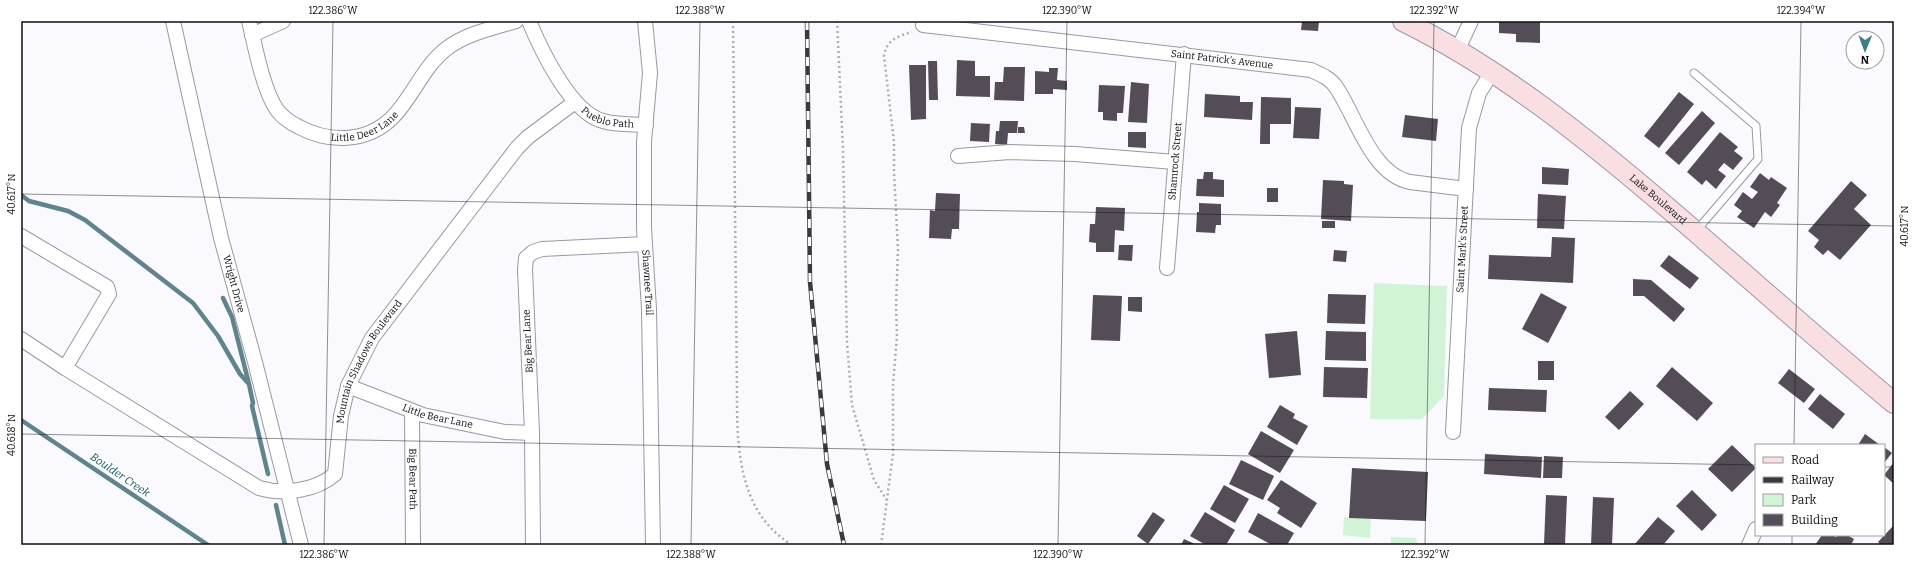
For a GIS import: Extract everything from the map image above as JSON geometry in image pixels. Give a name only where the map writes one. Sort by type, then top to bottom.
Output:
[{"type":"main road","name":"Lake Boulevard","points":[[1403,21],[1492,72],[1524,93],[1600,150],[1894,403]]},
{"type":"street","name":"Wright Drive","points":[[173,21],[221,238],[301,545]]},
{"type":"street","name":"Little Deer Lane","points":[[249,21],[271,99],[278,111],[288,122],[313,135],[330,139],[356,136],[373,130],[390,119],[432,61],[447,48],[486,30],[516,21]]},
{"type":"street","points":[[252,35],[283,21]]},
{"type":"street","points":[[529,21],[548,62],[574,102]]},
{"type":"street","name":"Shawnee Trail","points":[[645,21],[650,73],[646,125],[645,244],[649,309],[653,545]]},
{"type":"street","points":[[1457,51],[1470,21]]},
{"type":"street","name":"Saint Patrick's Avenue","points":[[923,25],[1184,54],[1311,70],[1323,76],[1336,87],[1380,162],[1393,175],[1410,182],[1466,188]]},
{"type":"street","name":"Shamrock Street","points":[[1167,268],[1184,54]]},
{"type":"street","name":"Saint Mark's Street","points":[[1453,432],[1469,128],[1479,93],[1492,72]]},
{"type":"street","name":"Mountain Shadows Boulevard","points":[[21,339],[248,482],[271,491],[288,491],[321,484],[335,474],[341,416],[348,386],[372,338],[517,148],[528,137],[574,102]]},
{"type":"street","name":"Pueblo Path","points":[[574,102],[592,117],[604,122],[646,125]]},
{"type":"street","points":[[958,156],[1010,152],[1075,154],[1175,162]]},
{"type":"street","points":[[21,236],[107,287],[109,294],[106,302],[65,368]]},
{"type":"street","name":"Big Bear Lane","points":[[532,545],[532,433],[525,269],[526,258],[533,252],[542,249],[645,244]]},
{"type":"street","name":"Little Bear Lane","points":[[348,386],[412,412],[505,432],[532,433]]},
{"type":"street","name":"Big Bear Path","points":[[412,412],[414,545]]},
{"type":"street","points":[[1749,545],[1755,531]]},
{"type":"lane","points":[[1694,73],[1756,126],[1758,159],[1695,231]]},
{"type":"path","points":[[733,21],[737,402],[740,456],[751,495],[760,514],[770,528],[791,545]]},
{"type":"path","points":[[837,21],[843,149],[847,343],[852,405],[874,480],[888,503]]},
{"type":"path","points":[[881,545],[888,503],[893,454],[893,393],[897,336],[896,306],[898,249],[894,180],[894,142],[884,56],[888,44],[894,38],[914,32],[923,25]]},
{"type":"green space","points":[[1374,283],[1447,286],[1444,396],[1422,419],[1370,419]]},
{"type":"green space","points":[[1344,517],[1371,519],[1370,538],[1343,535]]},
{"type":"green space","points":[[1391,537],[1415,538],[1419,545],[1391,545]]},
{"type":"building","points":[[1302,21],[1319,21],[1318,31],[1301,30]]},
{"type":"building","points":[[1499,21],[1540,21],[1540,43],[1516,42],[1516,34],[1499,33]]},
{"type":"building","points":[[957,60],[975,61],[975,76],[990,76],[990,97],[956,96]]},
{"type":"building","points":[[928,61],[937,61],[938,100],[929,100]]},
{"type":"building","points":[[909,65],[926,65],[926,119],[911,120]]},
{"type":"building","points":[[1004,67],[1025,67],[1024,101],[994,100],[995,82],[1003,82]]},
{"type":"building","points":[[1049,68],[1058,68],[1057,80],[1067,81],[1067,90],[1053,89],[1053,94],[1035,94],[1035,71],[1049,72]]},
{"type":"building","points":[[1131,82],[1149,84],[1147,123],[1128,122]]},
{"type":"building","points":[[1099,85],[1125,86],[1123,113],[1117,113],[1117,121],[1103,120],[1103,112],[1098,112]]},
{"type":"building","points":[[1679,92],[1694,104],[1659,148],[1644,136]]},
{"type":"building","points":[[1205,94],[1240,96],[1240,102],[1253,102],[1252,120],[1204,117]]},
{"type":"building","points":[[1261,97],[1291,98],[1291,124],[1270,124],[1270,144],[1260,144]]},
{"type":"building","points":[[1295,107],[1321,108],[1319,139],[1293,138]]},
{"type":"building","points":[[1702,111],[1715,123],[1679,165],[1665,153]]},
{"type":"building","points":[[1405,115],[1438,119],[1436,141],[1402,137]]},
{"type":"building","points":[[1000,121],[1018,121],[1017,133],[1008,133],[1007,145],[995,144],[996,131],[999,131]]},
{"type":"building","points":[[971,123],[990,124],[989,142],[970,141]]},
{"type":"building","points":[[1018,127],[1024,127],[1025,133],[1018,133]]},
{"type":"building","points":[[1128,132],[1146,132],[1146,148],[1128,147]]},
{"type":"building","points":[[1720,132],[1738,147],[1734,151],[1743,158],[1733,170],[1724,163],[1718,170],[1726,176],[1716,189],[1706,180],[1702,185],[1687,172]]},
{"type":"building","points":[[1542,167],[1569,169],[1568,185],[1542,184]]},
{"type":"building","points":[[1204,172],[1213,172],[1213,179],[1224,180],[1224,197],[1196,196],[1197,179],[1203,179]]},
{"type":"building","points":[[1760,173],[1769,180],[1771,177],[1787,188],[1777,203],[1780,205],[1771,217],[1765,212],[1754,228],[1737,217],[1742,211],[1734,205],[1743,192],[1752,199],[1758,192],[1750,187]]},
{"type":"building","points":[[1323,180],[1344,181],[1344,184],[1353,185],[1351,221],[1321,219]]},
{"type":"building","points":[[1851,181],[1867,195],[1854,209],[1871,225],[1840,260],[1828,250],[1823,255],[1814,247],[1819,240],[1808,231]]},
{"type":"building","points":[[1267,188],[1278,188],[1278,202],[1267,202]]},
{"type":"building","points":[[936,193],[960,194],[959,229],[952,229],[951,239],[929,238],[930,210],[935,211]]},
{"type":"building","points":[[1538,194],[1566,196],[1564,229],[1537,228]]},
{"type":"building","points":[[1199,203],[1221,204],[1221,225],[1216,225],[1215,233],[1196,232]]},
{"type":"building","points":[[1096,207],[1125,208],[1124,231],[1115,230],[1114,252],[1096,252],[1096,243],[1089,242],[1090,224],[1095,224]]},
{"type":"building","points":[[1322,221],[1335,221],[1335,228],[1322,228]]},
{"type":"building","points":[[1552,237],[1575,238],[1573,283],[1488,279],[1489,255],[1551,257]]},
{"type":"building","points":[[1119,245],[1133,245],[1132,261],[1118,260]]},
{"type":"building","points":[[1334,250],[1347,251],[1346,262],[1333,261]]},
{"type":"building","points":[[1669,255],[1699,278],[1690,289],[1660,266]]},
{"type":"building","points":[[1633,279],[1651,280],[1685,309],[1674,322],[1644,296],[1633,296]]},
{"type":"building","points":[[1541,293],[1567,307],[1548,343],[1522,329]]},
{"type":"building","points":[[1328,294],[1366,295],[1365,324],[1327,323]]},
{"type":"building","points":[[1093,295],[1122,296],[1120,341],[1091,340]]},
{"type":"building","points":[[1128,297],[1142,297],[1142,312],[1128,311]]},
{"type":"building","points":[[1297,331],[1301,375],[1269,378],[1265,334]]},
{"type":"building","points":[[1326,331],[1366,332],[1366,361],[1325,360]]},
{"type":"building","points":[[1538,361],[1554,361],[1554,380],[1538,380]]},
{"type":"building","points":[[1324,367],[1368,368],[1367,398],[1323,397]]},
{"type":"building","points":[[1672,367],[1713,403],[1697,421],[1656,386]]},
{"type":"building","points":[[1789,369],[1815,389],[1804,403],[1778,383]]},
{"type":"building","points":[[1489,388],[1547,390],[1546,412],[1488,410]]},
{"type":"building","points":[[1630,391],[1644,404],[1619,430],[1605,417]]},
{"type":"building","points":[[1820,394],[1845,414],[1833,429],[1808,409]]},
{"type":"building","points":[[1280,405],[1295,414],[1293,418],[1308,426],[1297,445],[1267,427]]},
{"type":"building","points":[[1261,431],[1294,450],[1280,473],[1248,454]]},
{"type":"building","points":[[1865,434],[1879,444],[1859,444]]},
{"type":"building","points":[[1732,445],[1755,467],[1755,469],[1732,492],[1708,469]]},
{"type":"building","points":[[1885,448],[1892,453],[1885,462]]},
{"type":"building","points":[[1485,454],[1542,457],[1541,478],[1484,474]]},
{"type":"building","points":[[1544,456],[1563,457],[1562,478],[1543,478]]},
{"type":"building","points":[[1241,460],[1274,476],[1263,500],[1229,484]]},
{"type":"building","points":[[1894,462],[1894,484],[1885,476]]},
{"type":"building","points":[[1352,468],[1428,472],[1426,521],[1349,518]]},
{"type":"building","points":[[1281,480],[1317,503],[1301,528],[1277,513],[1280,508],[1267,500]]},
{"type":"building","points":[[1224,485],[1249,499],[1235,523],[1210,509]]},
{"type":"building","points":[[1692,490],[1717,515],[1702,531],[1676,506]]},
{"type":"building","points":[[1546,495],[1567,496],[1565,545],[1544,544]]},
{"type":"building","points":[[1593,497],[1614,498],[1612,545],[1591,545]]},
{"type":"building","points":[[1153,512],[1165,520],[1148,544],[1137,536]]},
{"type":"building","points":[[1205,512],[1235,530],[1226,545],[1206,545],[1190,536]]},
{"type":"building","points":[[1258,513],[1294,533],[1287,545],[1272,545],[1248,532]]},
{"type":"building","points":[[1658,517],[1675,531],[1663,545],[1634,545]]},
{"type":"building","points":[[1894,525],[1894,545],[1881,545],[1878,542]]},
{"type":"building","points":[[1821,536],[1849,536],[1854,539],[1851,545],[1815,545]]},
{"type":"building","points":[[1184,539],[1197,545],[1181,545]]},
{"type":"waterway","points":[[21,195],[29,201],[68,211],[85,220],[193,303],[218,336],[240,374],[249,384],[253,403],[252,406],[268,474]]},
{"type":"waterway","points":[[223,298],[232,317],[249,384]]},
{"type":"waterway","name":"Boulder Creek","points":[[21,420],[208,545]]},
{"type":"waterway","points":[[276,505],[285,545]]},
{"type":"railway","points":[[807,21],[810,282],[827,464],[844,545]]}]
